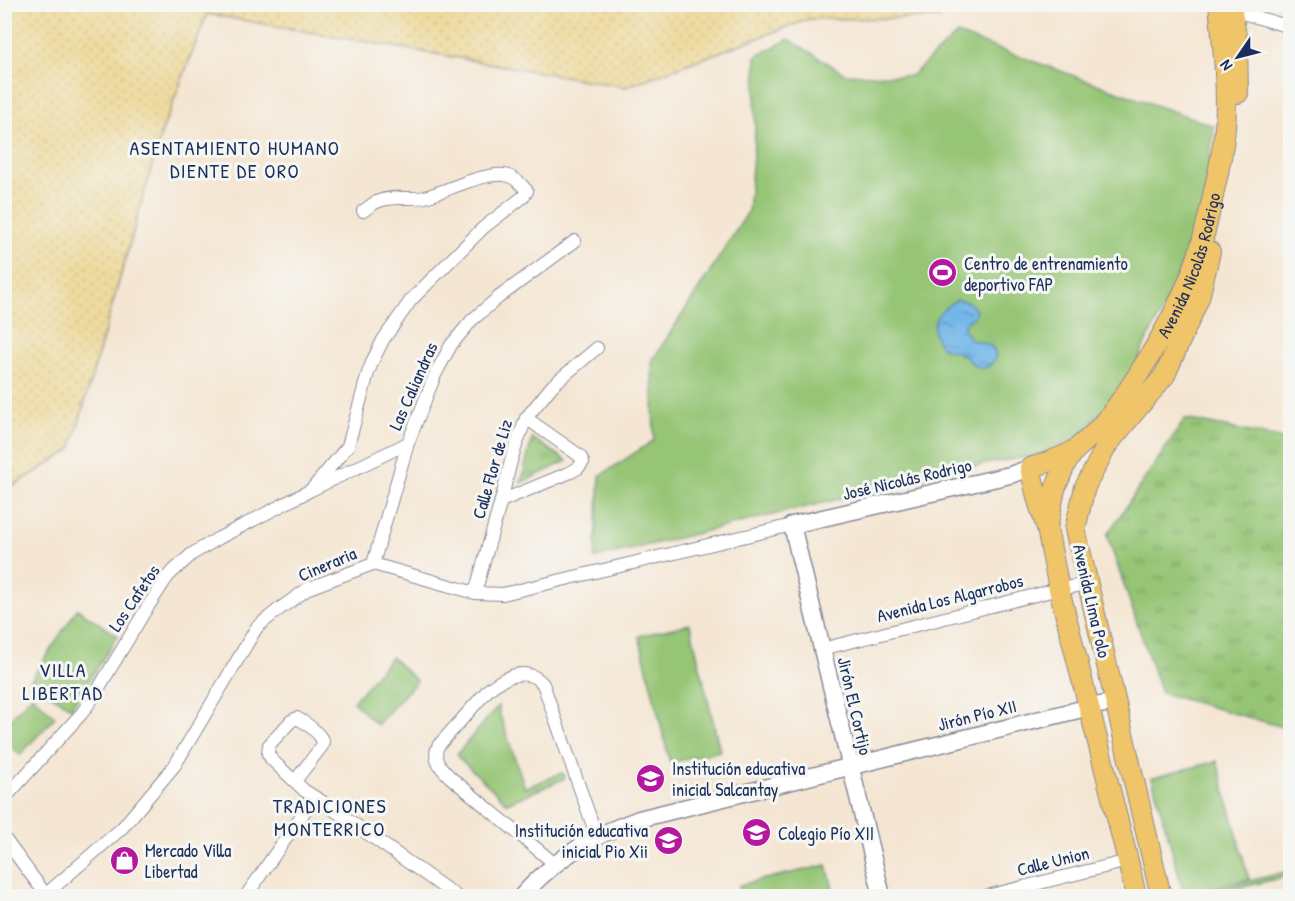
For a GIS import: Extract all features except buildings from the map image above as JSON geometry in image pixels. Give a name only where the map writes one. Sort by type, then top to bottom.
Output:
[{"type":"main road","name":"Avenida Nicolàs Rodrigo","points":[[1200,298],[1231,157],[1239,91],[1237,42],[1227,6]]},
{"type":"main road","name":"Avenida Nicolàs Rodrigo","points":[[1030,468],[1075,450],[1117,408],[1163,333],[1196,262],[1208,221],[1222,155],[1225,125],[1227,6]]},
{"type":"main road","name":"Avenida Lima Polo","points":[[1161,897],[1075,529],[1085,487],[1107,445],[1165,375],[1200,298]]},
{"type":"main road","name":"Avenida Lima Polo","points":[[1047,528],[1055,489],[1065,465],[1075,450]]},
{"type":"main road","name":"Avenida Lima Polo","points":[[1030,468],[1047,528],[1059,589],[1136,897]]},
{"type":"street","points":[[1227,6],[1290,27]]},
{"type":"street","points":[[311,490],[348,446],[373,360],[383,340],[405,308],[483,228],[523,197],[527,191],[513,177],[503,175],[483,178],[424,197],[379,201],[363,211]]},
{"type":"street","name":"Las Caliandras","points":[[373,564],[408,443],[435,375],[450,345],[472,320],[499,297],[575,241]]},
{"type":"street","name":"Calle Flor de Liz","points":[[476,593],[512,457],[526,418],[553,385],[597,348]]},
{"type":"street","points":[[501,501],[571,472],[583,462],[580,456],[526,418]]},
{"type":"street","name":"Los Cafetos","points":[[4,799],[82,713],[168,576],[192,554],[311,490],[408,443]]},
{"type":"street","name":"José Nicolás Rodrigo","points":[[792,525],[1010,475],[1030,468]]},
{"type":"street","name":"Cineraria","points":[[45,896],[122,828],[175,765],[257,627],[309,588],[373,564],[476,593],[503,594],[792,525]]},
{"type":"street","name":"Jirón El Cortijo","points":[[792,525],[882,897]]},
{"type":"street","name":"Avenida Los Algarrobos","points":[[822,649],[1059,589],[1088,584]]},
{"type":"street","points":[[555,864],[450,777],[437,762],[435,754],[438,746],[489,688],[516,675],[528,674],[537,677],[543,684],[597,837]]},
{"type":"street","name":"Jirón Pío XII","points":[[522,897],[555,864],[597,837],[639,819],[1115,702]]},
{"type":"street","points":[[295,781],[322,746],[323,741],[297,718],[291,721],[269,746],[268,754],[272,760],[305,791],[456,897]]},
{"type":"street","points":[[246,897],[311,802],[318,800]]},
{"type":"street","points":[[4,838],[45,896]]},
{"type":"street","name":"Calle Union","points":[[987,897],[1128,861]]},
{"type":"green space","name":"Centro de entrenamiento deportivo FAP","points":[[957,34],[1214,126],[1202,213],[1168,300],[1144,346],[1131,381],[1073,441],[1033,456],[984,464],[595,558],[600,476],[654,440],[652,361],[748,212],[755,132],[756,56],[789,39],[845,74],[911,76]]},
{"type":"green space","points":[[1185,419],[1290,440],[1290,729],[1161,693],[1107,535]]},
{"type":"green space","points":[[532,438],[567,461],[521,483]]},
{"type":"green space","points":[[77,609],[118,636],[71,708],[30,681]]},
{"type":"green space","points":[[690,624],[720,751],[670,763],[639,636]]},
{"type":"green space","points":[[391,657],[417,681],[377,725],[353,702]]},
{"type":"green space","points":[[32,695],[55,717],[20,755],[5,741],[5,725]]},
{"type":"green space","points":[[498,706],[525,788],[562,773],[565,776],[564,779],[507,803],[458,757],[457,754]]},
{"type":"green space","points":[[1217,761],[1249,879],[1184,894],[1152,778]]},
{"type":"green space","points":[[827,865],[835,896],[742,896],[739,885]]},
{"type":"green space","points":[[1290,871],[1290,876],[1204,896],[1203,892]]},
{"type":"sand","points":[[5,4],[935,4],[940,18],[809,19],[625,87],[207,14],[161,134],[71,450],[5,491]]},
{"type":"water","points":[[956,300],[970,303],[976,311],[964,325],[970,339],[987,344],[994,350],[994,360],[986,367],[976,367],[958,352],[941,347],[935,336],[936,317]]},
{"type":"place","name":"Centro de entrenamiento deportivo FAP","points":[[943,273]]},
{"type":"place","name":"Institución educativa inicial Salcantay","points":[[651,778]]},
{"type":"place","name":"Colegio Pío XII","points":[[757,833]]},
{"type":"place","name":"Institución educativa inicial Pio Xii","points":[[669,840]]},
{"type":"place","name":"Mercado Villa Libertad","points":[[124,860]]},
{"type":"district","name":"ASENTAMIENTO HUMANO DIENTE DE ORO","points":[[235,158]]},
{"type":"district","name":"VILLA LIBERTAD","points":[[63,680]]},
{"type":"district","name":"TRADICIONES MONTERRICO","points":[[330,816]]}]
